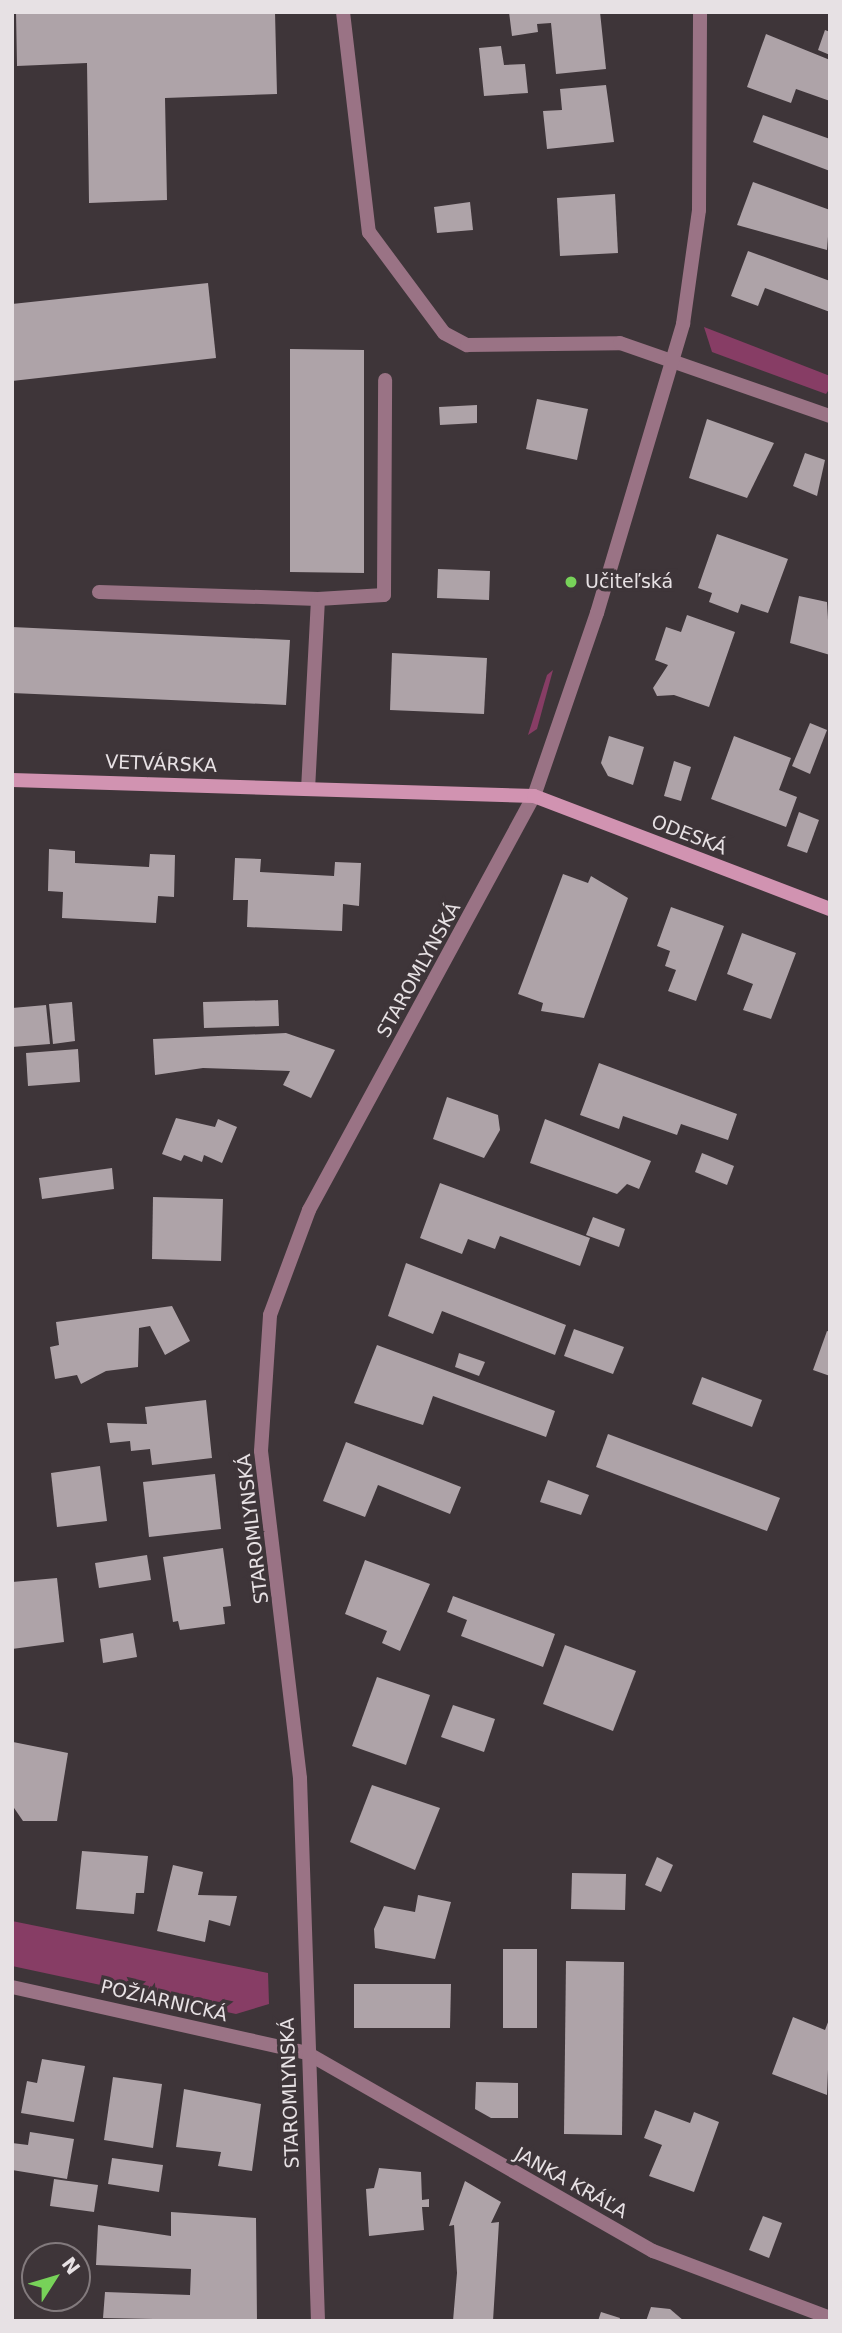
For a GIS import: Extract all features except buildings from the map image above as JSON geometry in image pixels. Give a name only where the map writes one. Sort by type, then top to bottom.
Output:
[{"type":"street","points":[[344,12],[369,232],[434,323],[467,345],[620,343],[830,416]]},
{"type":"street","points":[[534,796],[674,361],[699,209],[700,12]]},
{"type":"street","points":[[99,592],[318,599],[384,594],[385,380]]},
{"type":"street","points":[[308,789],[318,599]]},
{"type":"street","name":"VETVÁRSKA","points":[[12,780],[534,796]]},
{"type":"street","name":"ODESKÁ","points":[[534,796],[830,909]]},
{"type":"street","name":"STAROMLYNSKÁ","points":[[318,2321],[307,2053],[300,1778],[261,1451],[270,1315],[309,1210],[534,796]]},
{"type":"street","name":"POŽIARNICKÁ","points":[[12,1987],[307,2053]]},
{"type":"street","name":"JANKA KRÁĽA","points":[[307,2053],[653,2251],[830,2318]]},
{"type":"shaded area","points":[[704,327],[830,376],[830,388],[826,394],[712,352]]},
{"type":"shaded area","points":[[553,670],[537,729],[528,735],[547,675]]},
{"type":"shaded area","points":[[12,1921],[268,1973],[269,2004],[236,2014],[12,1966]]},
{"type":"place","name":"Učiteľská","points":[[571,582]]}]
